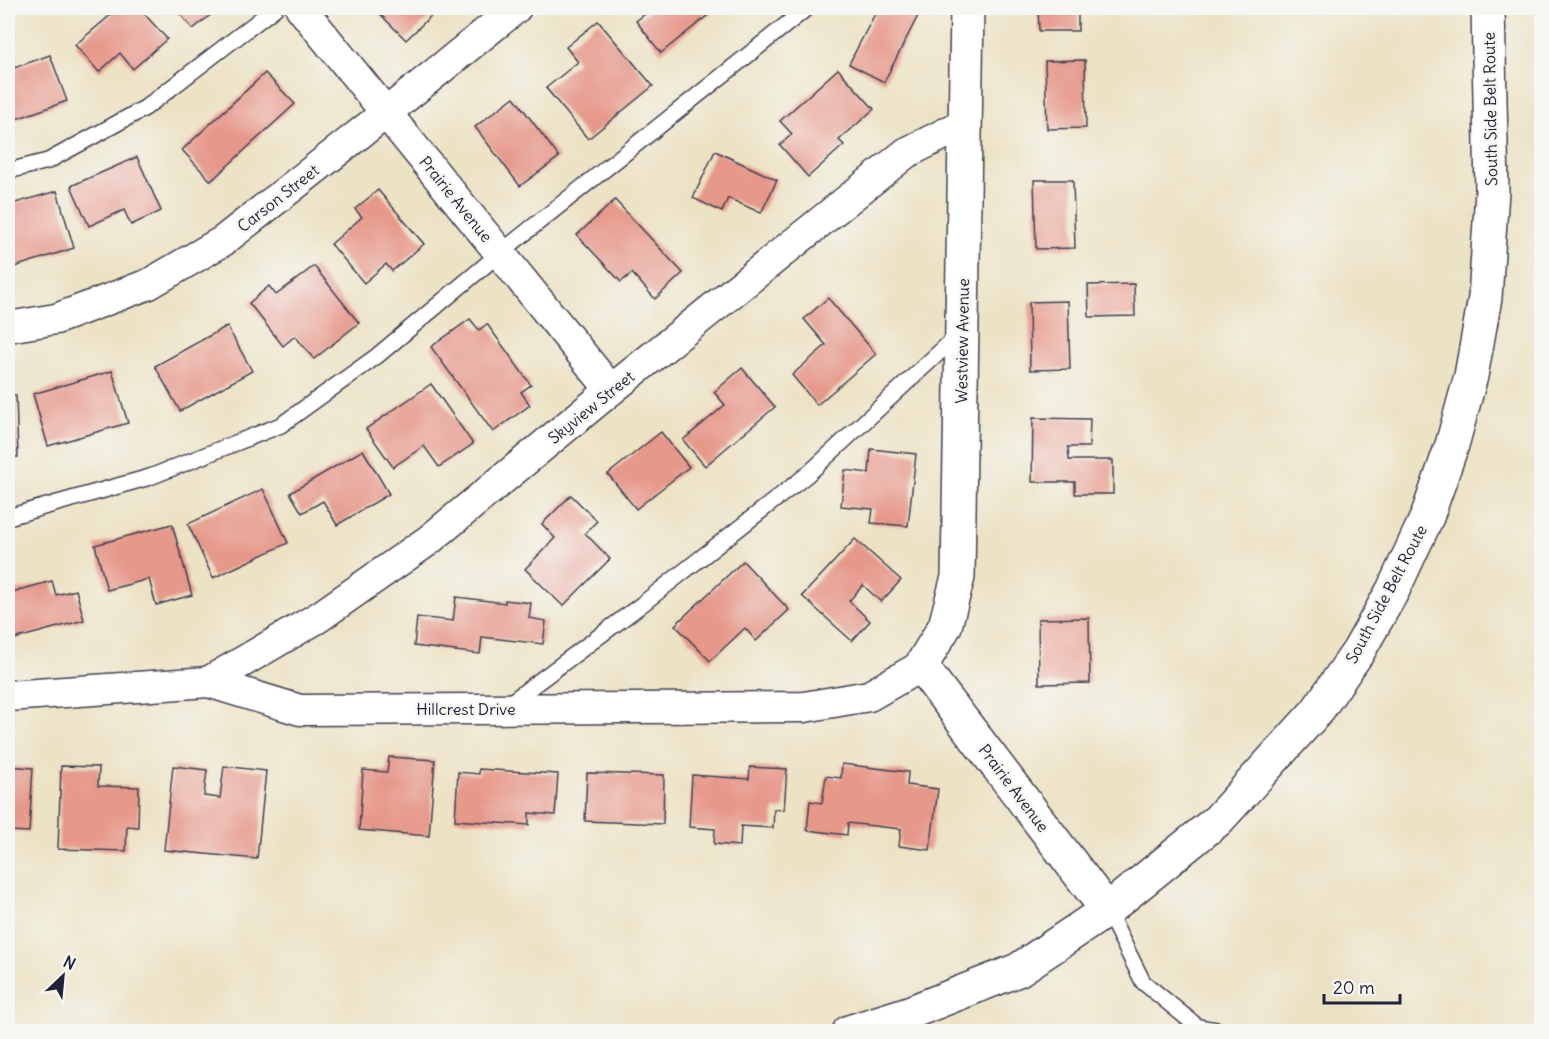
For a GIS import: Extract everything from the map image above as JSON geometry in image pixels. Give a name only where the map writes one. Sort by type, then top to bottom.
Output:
[{"type":"main road","name":"Westview Avenue","points":[[921,666],[945,626],[958,577],[967,8]]},
{"type":"main road","name":"South Side Belt Route","points":[[849,1032],[906,1014],[1018,970],[1107,910],[1218,820],[1317,711],[1358,652],[1393,590],[1427,517],[1452,445],[1471,376],[1485,298],[1492,191],[1488,8]]},
{"type":"main road","name":"Prairie Avenue","points":[[921,666],[1107,910]]},
{"type":"street","name":"Prairie Avenue","points":[[301,8],[611,390]]},
{"type":"street","name":"Carson Street","points":[[8,327],[56,319],[149,284],[223,242],[516,8]]},
{"type":"street","name":"Skyview Street","points":[[208,682],[319,617],[429,540],[611,390],[906,153],[966,123]]},
{"type":"street","name":"Hillcrest Drive","points":[[8,696],[208,682],[300,710],[804,707],[869,696],[921,666]]},
{"type":"lane","points":[[8,171],[48,161],[145,108],[275,8]]},
{"type":"lane","points":[[8,517],[150,477],[281,425],[378,356],[500,253],[807,8]]},
{"type":"lane","points":[[502,709],[641,605],[807,474],[962,331]]},
{"type":"lane","points":[[1107,910],[1143,982],[1198,1027],[1229,1032]]},
{"type":"building","points":[[119,8],[139,8],[167,39],[133,69],[120,53],[99,72],[75,45]]},
{"type":"building","points":[[175,8],[219,8],[193,29]]},
{"type":"building","points":[[374,8],[427,8],[433,14],[406,40]]},
{"type":"building","points":[[651,8],[708,8],[712,12],[661,53],[636,21]]},
{"type":"building","points":[[878,8],[922,8],[884,82],[849,64]]},
{"type":"building","points":[[1038,8],[1078,8],[1078,31],[1039,31]]},
{"type":"building","points":[[598,21],[653,86],[588,139],[546,88],[578,62],[566,47]]},
{"type":"building","points":[[50,55],[67,101],[8,122],[8,70]]},
{"type":"building","points":[[1085,60],[1086,128],[1047,129],[1045,61]]},
{"type":"building","points":[[838,69],[874,109],[839,140],[844,145],[808,177],[780,145],[792,134],[780,121]]},
{"type":"building","points":[[265,73],[295,104],[211,181],[182,150]]},
{"type":"building","points":[[514,97],[559,157],[520,186],[475,127]]},
{"type":"building","points":[[715,151],[777,180],[761,213],[728,198],[722,212],[693,198]]},
{"type":"building","points":[[137,157],[161,211],[131,225],[124,210],[89,226],[71,186]]},
{"type":"building","points":[[1034,180],[1073,180],[1075,248],[1036,249]]},
{"type":"building","points":[[378,190],[424,244],[392,271],[386,264],[364,283],[331,244],[362,217],[355,209]]},
{"type":"building","points":[[57,191],[74,248],[8,269],[8,205]]},
{"type":"building","points":[[615,200],[683,273],[655,299],[632,273],[621,282],[577,235]]},
{"type":"building","points":[[314,266],[359,323],[314,359],[295,336],[283,346],[249,303],[269,286],[276,295]]},
{"type":"building","points":[[1134,284],[1135,316],[1089,317],[1088,285]]},
{"type":"building","points":[[828,298],[876,354],[817,405],[792,375],[826,345],[804,319]]},
{"type":"building","points":[[1068,301],[1070,369],[1030,370],[1029,302]]},
{"type":"building","points":[[470,319],[479,330],[487,324],[531,385],[521,392],[530,405],[493,432],[431,347]]},
{"type":"building","points":[[227,326],[252,371],[180,411],[155,366]]},
{"type":"building","points":[[742,368],[775,407],[705,466],[683,440],[725,405],[714,392]]},
{"type":"building","points":[[112,371],[128,423],[48,446],[33,394]]},
{"type":"building","points":[[431,384],[473,444],[439,467],[424,446],[393,467],[366,429]]},
{"type":"building","points":[[8,395],[16,395],[18,457],[8,457]]},
{"type":"building","points":[[1033,418],[1090,419],[1089,447],[1068,447],[1069,460],[1113,460],[1113,494],[1075,494],[1075,482],[1032,482]]},
{"type":"building","points":[[661,432],[689,467],[636,509],[608,474]]},
{"type":"building","points":[[871,449],[916,454],[908,526],[871,523],[873,509],[841,506],[845,470],[869,473]]},
{"type":"building","points":[[363,450],[389,494],[337,525],[323,501],[302,513],[290,493]]},
{"type":"building","points":[[263,489],[288,543],[213,578],[188,524]]},
{"type":"building","points":[[571,495],[597,521],[585,533],[610,559],[563,606],[525,569],[555,538],[542,524]]},
{"type":"building","points":[[172,524],[192,595],[156,605],[149,579],[107,590],[95,545]]},
{"type":"building","points":[[855,539],[901,580],[881,602],[863,585],[849,601],[870,621],[852,641],[802,596]]},
{"type":"building","points":[[743,561],[789,610],[756,641],[745,628],[710,661],[675,625]]},
{"type":"building","points":[[52,581],[56,595],[76,590],[84,620],[14,639],[8,615],[8,593]]},
{"type":"building","points":[[456,597],[505,603],[505,600],[531,603],[529,618],[546,621],[543,644],[482,637],[480,654],[414,646],[417,617],[453,621]]},
{"type":"building","points":[[1089,618],[1090,683],[1039,684],[1038,619]]},
{"type":"building","points":[[389,757],[435,760],[429,836],[359,830],[363,770],[387,772]]},
{"type":"building","points":[[842,764],[908,772],[907,785],[938,789],[930,850],[899,846],[901,829],[848,823],[847,835],[807,830],[810,801],[822,803],[826,776],[841,778]]},
{"type":"building","points":[[8,766],[33,768],[29,832],[8,831]]},
{"type":"building","points":[[61,766],[99,767],[98,786],[139,787],[138,827],[127,826],[126,851],[58,849]]},
{"type":"building","points":[[173,766],[207,770],[204,796],[220,798],[224,766],[266,771],[257,859],[164,850]]},
{"type":"building","points":[[750,767],[787,769],[784,810],[774,809],[773,828],[741,826],[740,846],[714,844],[715,829],[689,827],[692,775],[749,779]]},
{"type":"building","points":[[479,769],[558,774],[555,815],[529,813],[529,825],[455,820],[458,772],[479,774]]},
{"type":"building","points":[[587,773],[664,775],[663,824],[585,821]]}]
